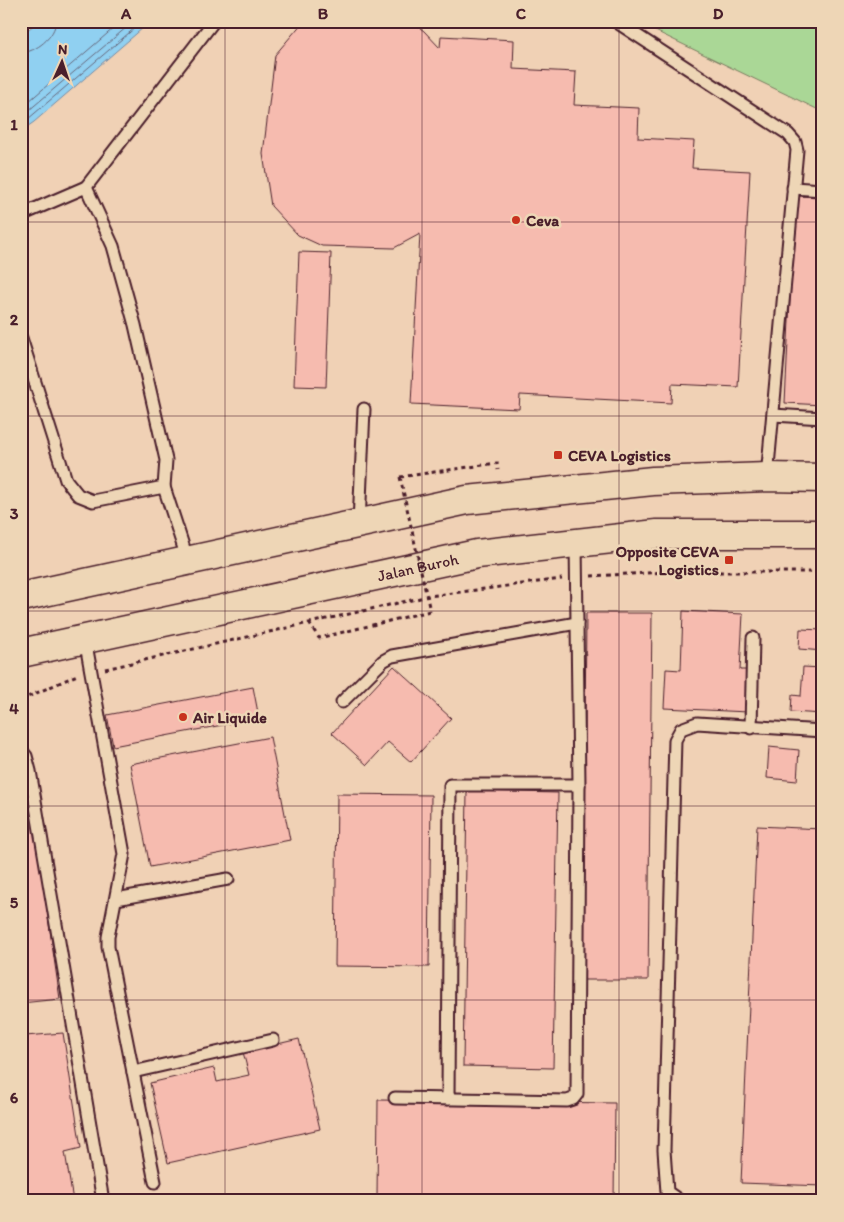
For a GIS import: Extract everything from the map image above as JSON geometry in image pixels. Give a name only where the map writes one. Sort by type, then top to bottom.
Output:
[{"type":"main road","points":[[21,597],[467,500],[653,482],[767,477],[823,478]]},
{"type":"main road","name":"Jalan Buroh","points":[[21,653],[477,554],[657,534],[823,534]]},
{"type":"lane","points":[[21,215],[86,187],[214,21]]},
{"type":"lane","points":[[615,21],[788,134],[795,142],[797,150],[767,477]]},
{"type":"lane","points":[[86,187],[113,246],[135,325],[166,460],[164,487],[188,561]]},
{"type":"lane","points":[[793,188],[823,190]]},
{"type":"lane","points":[[21,338],[66,480],[78,495],[93,501],[164,487]]},
{"type":"lane","points":[[359,524],[364,409]]},
{"type":"lane","points":[[773,415],[823,418]]},
{"type":"lane","points":[[395,1098],[566,1100],[573,1099],[577,1094],[579,785],[576,543]]},
{"type":"lane","points":[[342,702],[383,661],[392,656],[577,622]]},
{"type":"lane","points":[[751,728],[753,638]]},
{"type":"lane","points":[[85,639],[124,854],[108,947],[155,1182]]},
{"type":"lane","points":[[680,1201],[667,1192],[664,1150],[675,740],[681,729],[697,724],[823,731]]},
{"type":"lane","points":[[21,750],[26,756],[30,771],[102,1201]]},
{"type":"lane","points":[[448,1099],[450,785],[579,785]]},
{"type":"lane","points":[[116,899],[228,879]]},
{"type":"lane","points":[[133,1072],[273,1040]]},
{"type":"path","points":[[309,623],[319,638],[430,611],[400,477],[497,463],[498,470]]},
{"type":"path","points":[[21,700],[70,676],[429,596],[576,577],[667,572],[823,572]]},
{"type":"path","points":[[21,716],[24,724],[21,732]]},
{"type":"green space","points":[[640,21],[823,21],[823,112],[645,26]]},
{"type":"water","points":[[39,21],[151,21],[34,122],[21,131],[21,35]]},
{"type":"building","name":"Ceva","points":[[411,21],[424,31],[440,48],[441,36],[514,40],[513,69],[576,72],[574,105],[639,108],[638,138],[694,141],[692,168],[750,171],[738,387],[672,384],[671,403],[520,395],[519,409],[411,404],[420,234],[394,248],[322,246],[298,235],[271,206],[263,154],[275,55],[303,22]]},
{"type":"building","points":[[795,196],[823,197],[823,405],[785,403]]},
{"type":"building","points":[[299,252],[331,253],[326,387],[294,386]]},
{"type":"building","points":[[683,611],[743,614],[740,670],[750,670],[748,712],[664,708],[666,669],[681,670]]},
{"type":"building","points":[[586,613],[652,613],[648,980],[583,980]]},
{"type":"building","points":[[800,629],[823,630],[823,651],[799,649]]},
{"type":"building","points":[[394,666],[451,718],[411,762],[388,742],[367,765],[332,733]]},
{"type":"building","points":[[803,667],[823,668],[823,714],[791,712],[792,695],[801,696]]},
{"type":"building","name":"Air Liquide","points":[[253,687],[259,718],[113,746],[107,715]]},
{"type":"building","points":[[270,737],[290,840],[150,867],[130,764]]},
{"type":"building","points":[[769,747],[799,750],[797,781],[767,778]]},
{"type":"building","points":[[467,791],[558,793],[553,1068],[463,1066]]},
{"type":"building","points":[[337,794],[431,795],[429,967],[335,966]]},
{"type":"building","points":[[33,814],[60,999],[21,1003],[21,816]]},
{"type":"building","points":[[757,826],[822,829],[818,922],[823,922],[823,1186],[741,1183]]},
{"type":"building","points":[[21,1012],[25,1036],[63,1033],[81,1148],[65,1152],[73,1201],[21,1201]]},
{"type":"building","points":[[299,1039],[320,1129],[168,1163],[150,1083],[214,1068],[217,1082],[249,1075],[243,1052]]},
{"type":"building","points":[[378,1100],[615,1103],[614,1201],[377,1198]]},
{"type":"place","name":"Ceva","points":[[516,220]]},
{"type":"place","name":"CEVA Logistics","points":[[558,455]]},
{"type":"place","name":"Opposite CEVA Logistics","points":[[729,560]]},
{"type":"place","name":"Air Liquide","points":[[183,717]]}]
